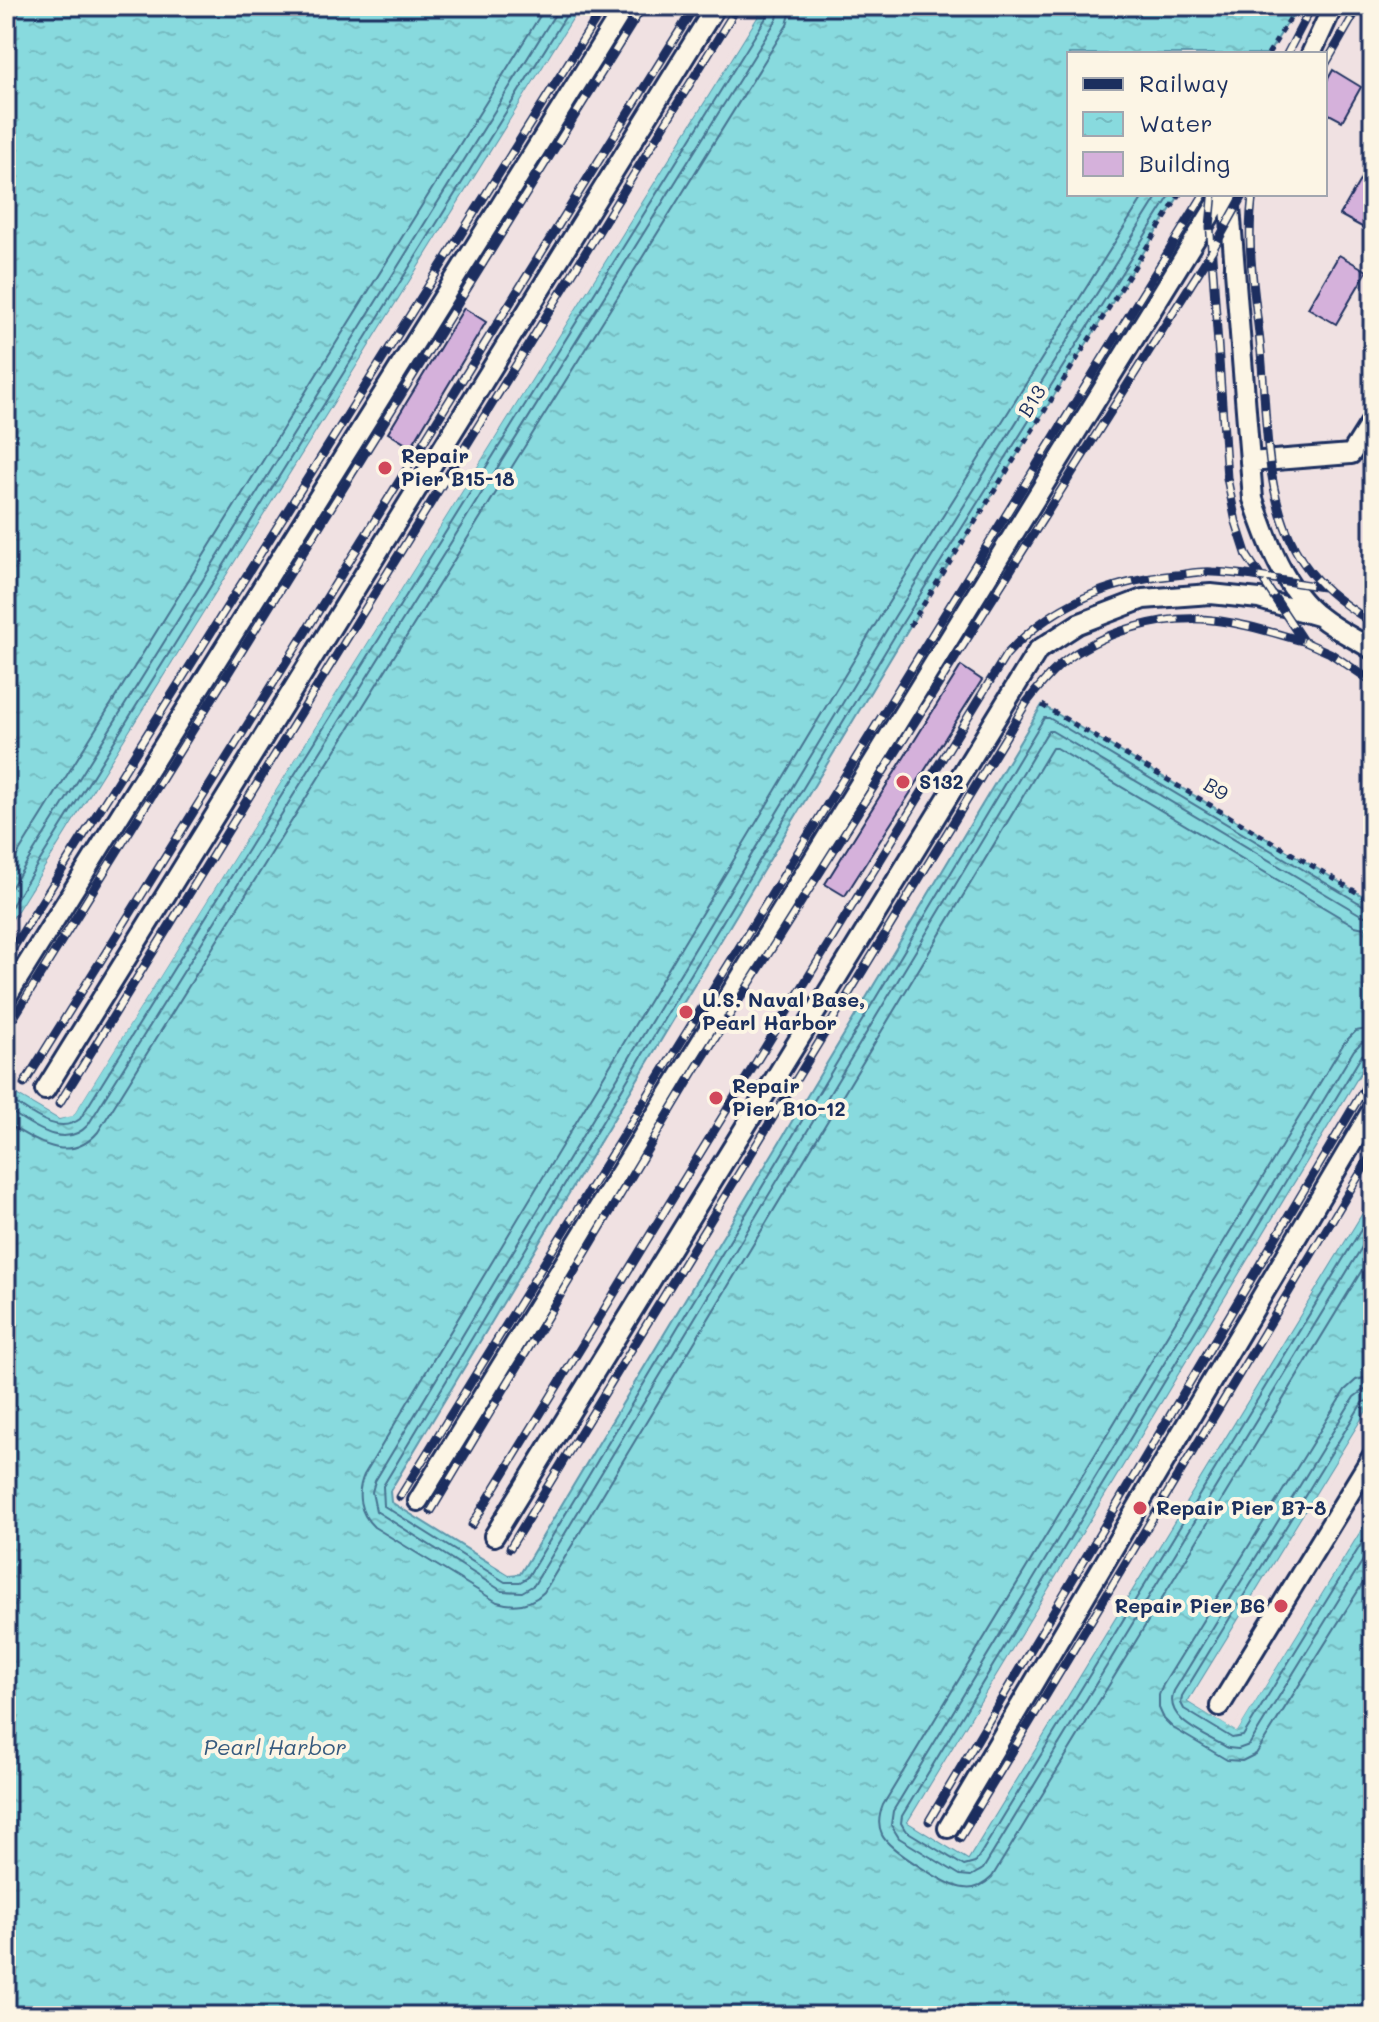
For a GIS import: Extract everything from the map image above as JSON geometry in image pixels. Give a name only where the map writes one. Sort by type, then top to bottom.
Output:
[{"type":"lane","points":[[6,998],[625,6]]},
{"type":"lane","points":[[45,1090],[716,6]]},
{"type":"lane","points":[[1312,52],[1333,6]]},
{"type":"lane","points":[[418,1501],[1225,196]]},
{"type":"lane","points":[[1226,196],[1253,499],[1269,546],[1299,596],[1318,616],[1373,650]]},
{"type":"lane","points":[[1250,462],[1351,454],[1373,419]]},
{"type":"lane","points":[[494,1536],[1038,650],[1078,624],[1143,599],[1211,594],[1259,599],[1318,616]]},
{"type":"lane","points":[[948,1828],[1373,1108]]},
{"type":"lane","points":[[1220,1706],[1373,1455]]},
{"type":"path","points":[[1269,52],[1298,6]]},
{"type":"path","name":"B13","points":[[910,626],[1179,196]]},
{"type":"path","name":"B9","points":[[1042,705],[1373,902]]},
{"type":"water","points":[[6,6],[581,6],[6,930]]},
{"type":"water","name":"Pearl Harbor","points":[[764,6],[1298,6],[1269,52],[1067,52],[1067,196],[1179,196],[910,626],[390,1491],[391,1502],[509,1575],[520,1574],[1042,705],[1373,902],[1373,1053],[908,1822],[968,1859],[1373,1195],[1373,1401],[1188,1702],[1237,1731],[1373,1510],[1373,2016],[6,2016],[6,1088],[59,1119],[73,1115]]},
{"type":"pier","points":[[581,6],[585,6],[6,934],[6,930]]},
{"type":"pier","points":[[759,6],[764,6],[73,1116],[59,1119],[6,1088],[6,1084],[59,1115],[71,1112]]},
{"type":"pier","points":[[1372,1055],[1373,1060],[913,1821],[967,1854],[1373,1191],[968,1859],[908,1822]]},
{"type":"pier","points":[[1373,1401],[1373,1409],[1193,1701],[1235,1726],[1373,1506],[1237,1732],[1188,1702]]},
{"type":"building","points":[[1333,70],[1361,87],[1342,121],[1327,113],[1327,80]]},
{"type":"building","points":[[1367,168],[1373,171],[1373,233],[1340,215]]},
{"type":"building","points":[[1339,255],[1367,271],[1336,324],[1308,308]]},
{"type":"building","points":[[464,308],[486,322],[411,447],[388,433]]},
{"type":"building","name":"S132","points":[[961,666],[982,680],[845,896],[825,884]]},
{"type":"railway","points":[[6,959],[604,6]]},
{"type":"railway","points":[[6,1030],[643,6]]},
{"type":"railway","points":[[24,1084],[695,6]]},
{"type":"railway","points":[[59,1104],[738,6]]},
{"type":"railway","points":[[1288,52],[1312,6]]},
{"type":"railway","points":[[1327,62],[1359,6]]},
{"type":"railway","points":[[400,1497],[1203,196]]},
{"type":"railway","points":[[1213,196],[1210,227],[1227,478],[1247,556],[1303,641],[1330,653],[1373,682]]},
{"type":"railway","points":[[431,1511],[695,1070],[1212,251],[1243,196]]},
{"type":"railway","points":[[1253,196],[1250,233],[1252,273],[1269,452],[1277,502],[1295,549],[1310,572],[1339,600],[1373,623]]},
{"type":"railway","points":[[472,1525],[1006,655],[1023,637],[1062,609],[1083,598],[1127,583],[1207,572],[1323,587]]},
{"type":"railway","points":[[510,1548],[1027,702],[1043,683],[1060,665],[1093,643],[1152,623],[1212,620],[1303,641]]},
{"type":"railway","points":[[929,1821],[1373,1074]]},
{"type":"railway","points":[[960,1838],[1373,1152]]},
{"type":"place","name":"Repair Pier B15-18","points":[[385,468]]},
{"type":"place","name":"S132","points":[[903,782]]},
{"type":"place","name":"U.S. Naval Base, Pearl Harbor","points":[[686,1012]]},
{"type":"place","name":"Repair Pier B10-12","points":[[716,1098]]},
{"type":"place","name":"Repair Pier B7-8","points":[[1140,1508]]},
{"type":"place","name":"Repair Pier B6","points":[[1281,1606]]}]
